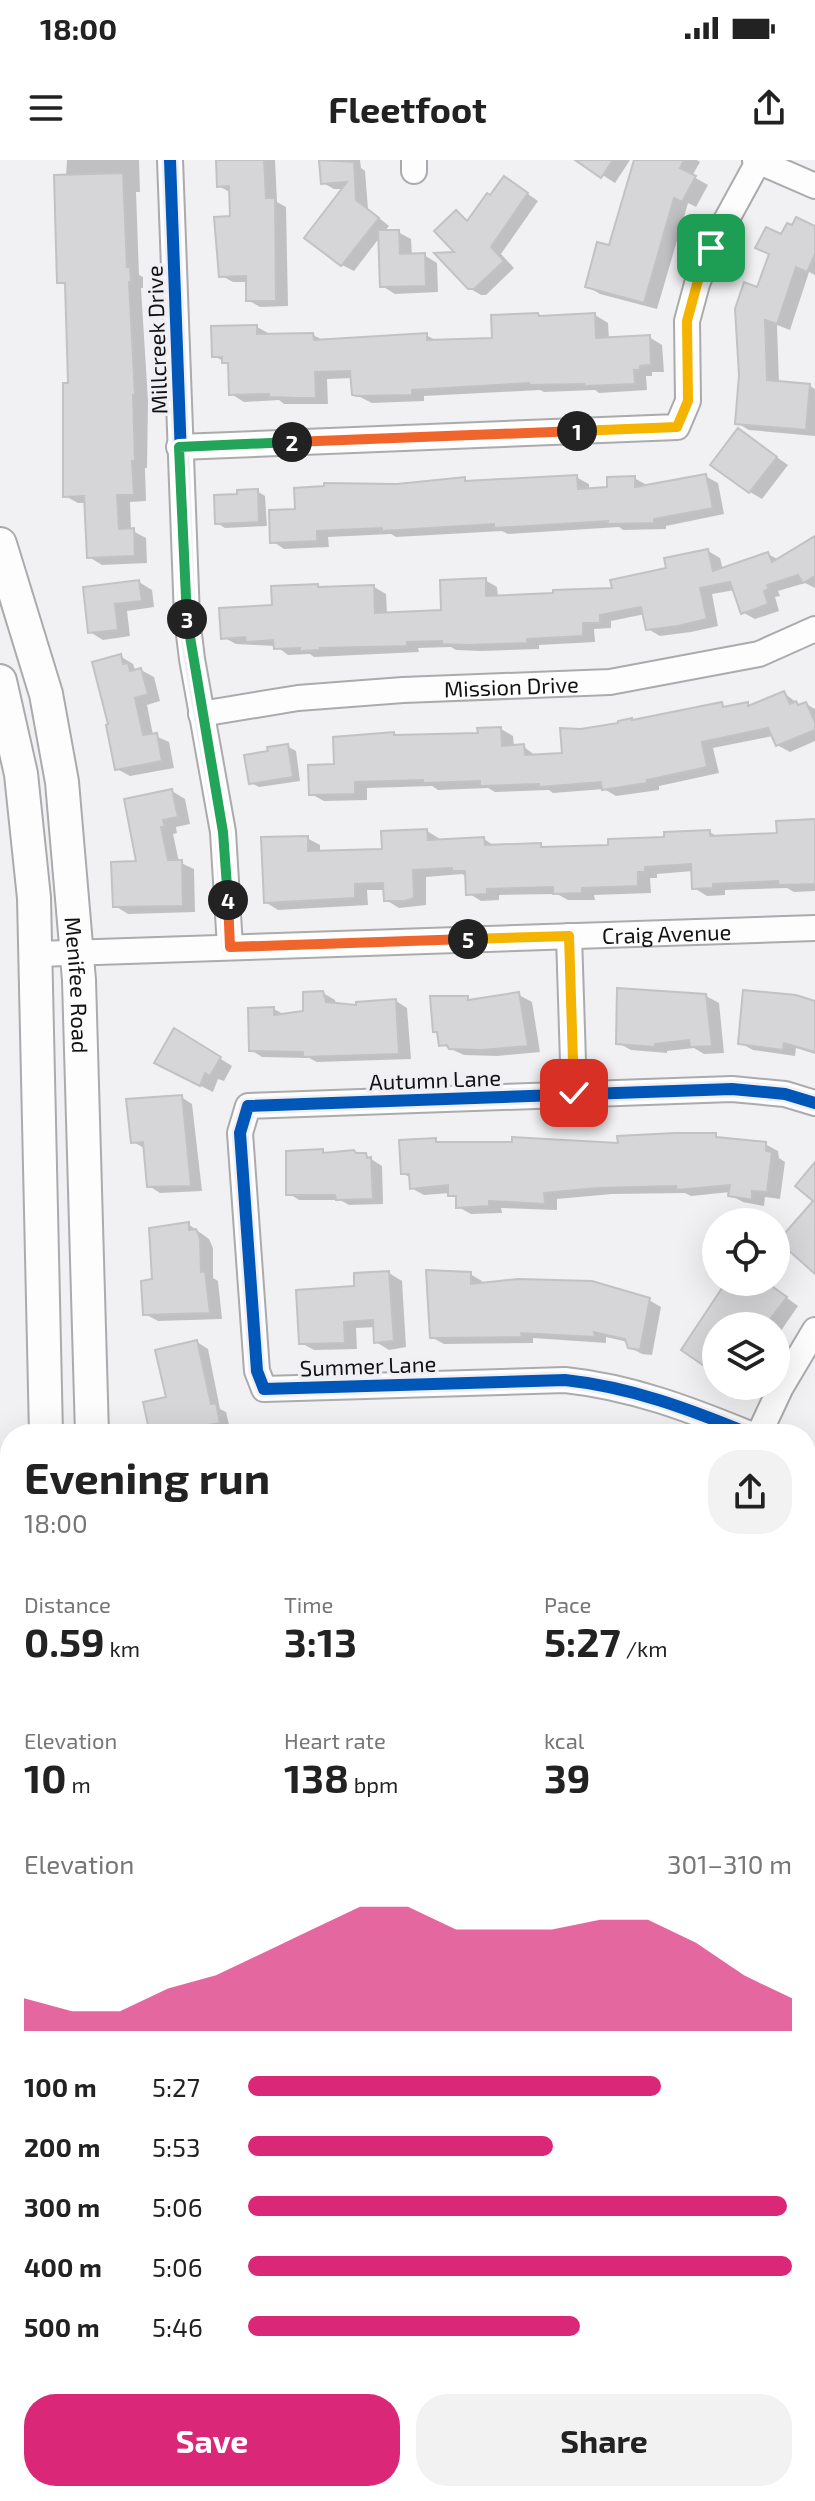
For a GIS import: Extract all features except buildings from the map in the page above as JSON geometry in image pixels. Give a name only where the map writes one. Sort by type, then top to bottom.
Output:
[{"type":"main road","name":"Menifee Road","points":[[0,544],[46,694],[62,782],[77,953],[92,1424]]},
{"type":"main road","name":"Menifee Road","points":[[0,681],[21,774],[37,954],[46,1424]]},
{"type":"street","name":"Millcreek Drive","points":[[170,160],[187,618],[223,832],[230,947]]},
{"type":"street","points":[[179,447],[677,427],[688,401],[687,321],[697,284],[711,248],[757,161],[815,186]]},
{"type":"street","name":"Mission Drive","points":[[201,714],[298,698],[403,690],[610,682],[759,654],[815,629]]},
{"type":"street","name":"Craig Avenue","points":[[37,954],[815,928]]},
{"type":"street","points":[[569,936],[574,1093]]},
{"type":"street","name":"Autumn Lane","points":[[248,1106],[732,1089],[785,1094],[815,1103]]},
{"type":"street","name":"Summer Lane","points":[[248,1106],[240,1133],[257,1371],[264,1389],[565,1380],[603,1384],[642,1394],[677,1404],[726,1424]]},
{"type":"street","points":[[764,1424],[781,1387],[815,1330]]},
{"type":"cycle path","points":[[170,160],[187,618],[223,832],[230,947]]},
{"type":"cycle path","points":[[725,1424],[659,1400],[565,1380],[264,1389],[257,1371],[240,1133],[248,1106],[732,1089],[785,1094],[815,1103]]},
{"type":"route","points":[[574,1093],[569,936],[230,947],[223,832],[187,618],[179,447],[677,427],[688,401],[687,321],[711,248]]}]
